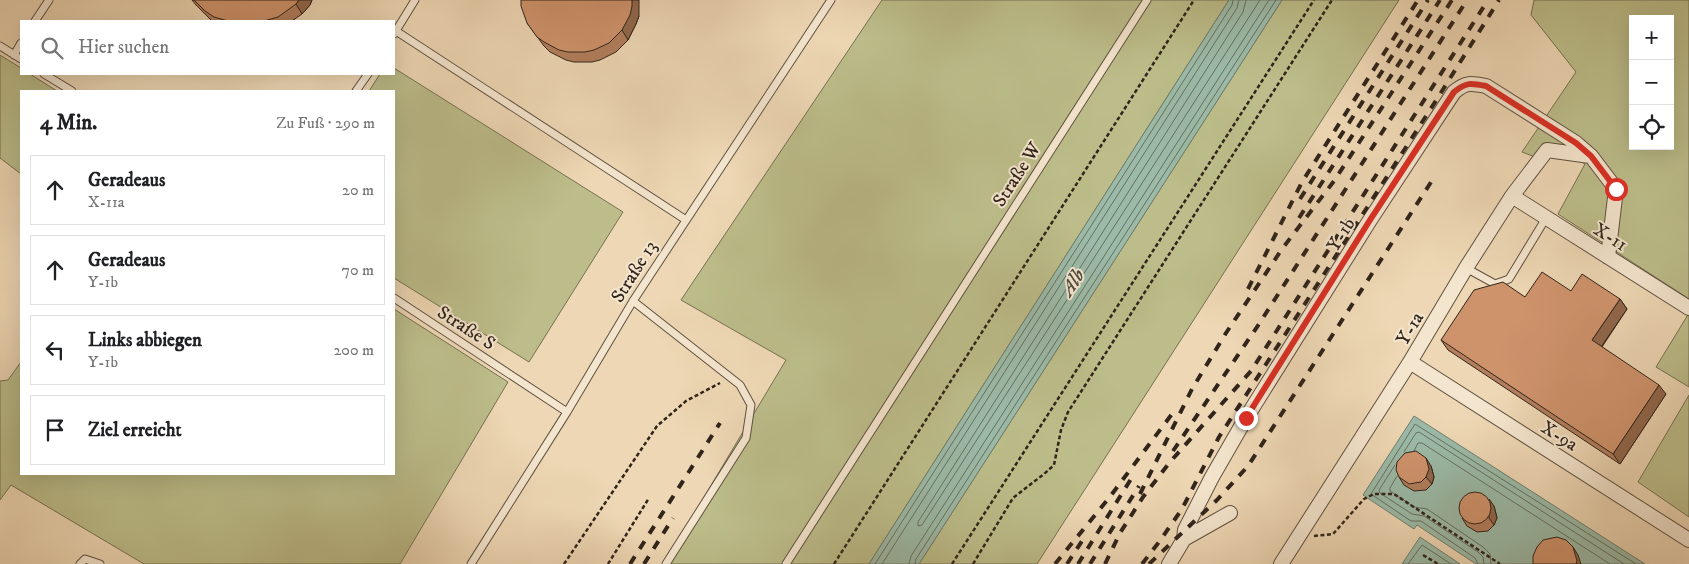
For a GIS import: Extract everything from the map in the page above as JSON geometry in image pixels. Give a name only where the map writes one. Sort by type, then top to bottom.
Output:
[{"type":"street","name":"Y-1b","points":[[1169,564],[1184,539],[1185,530],[1212,477],[1246,418],[1370,220],[1454,92],[1463,85],[1473,83],[1486,86],[1576,143],[1591,156],[1616,189],[1608,256]]},
{"type":"street","name":"Y-1a","points":[[1281,564],[1410,362],[1512,196],[1547,150],[1591,156]]},
{"type":"street","name":"X-11","points":[[1512,196],[1689,308]]},
{"type":"street","name":"X-9a","points":[[1410,362],[1689,540]]},
{"type":"street","name":"Y-1b","points":[[1184,539],[1230,513]]},
{"type":"lane","points":[[37,20],[49,0]]},
{"type":"lane","points":[[415,0],[395,32],[686,220]]},
{"type":"lane","name":"Straße 13","points":[[470,564],[567,412],[633,301],[831,0]]},
{"type":"lane","name":"Straße W","points":[[786,564],[1147,0]]},
{"type":"lane","points":[[14,55],[20,45]]},
{"type":"lane","points":[[0,46],[20,59]]},
{"type":"lane","points":[[46,75],[70,90]]},
{"type":"lane","points":[[357,90],[367,75]]},
{"type":"lane","points":[[1466,268],[1495,284],[1509,279],[1546,218]]},
{"type":"lane","name":"Straße S","points":[[395,299],[567,412]]},
{"type":"lane","points":[[633,301],[740,385],[751,404],[746,438],[666,564]]},
{"type":"lane","points":[[80,564],[85,559],[100,564]]},
{"type":"path","points":[[834,564],[1194,0]]},
{"type":"path","points":[[952,564],[1314,0]]},
{"type":"path","points":[[973,564],[1013,498],[1054,465],[1061,430],[1068,412],[1332,0]]},
{"type":"path","points":[[564,564],[657,426],[686,401],[718,383],[740,385]]},
{"type":"path","points":[[1300,534],[1311,536],[1333,534],[1364,499],[1374,494],[1394,494],[1500,564]]},
{"type":"path","points":[[608,564],[648,498]]},
{"type":"path","points":[[1424,555],[1438,564]]},
{"type":"green space","points":[[882,0],[1229,0],[869,564],[664,564],[786,360],[681,300]]},
{"type":"green space","points":[[1282,0],[1399,0],[1037,564],[919,564]]},
{"type":"green space","points":[[1534,0],[1689,0],[1689,299],[1558,214],[1585,164],[1552,145],[1535,157],[1522,152],[1576,72],[1531,15]]},
{"type":"green space","points":[[0,55],[20,67],[20,75],[32,75],[55,90],[20,90],[20,173],[0,158]]},
{"type":"green space","points":[[395,69],[623,212],[529,362],[395,279],[395,90],[370,90],[379,75],[395,75]]},
{"type":"green space","points":[[395,310],[508,382],[400,564],[144,564],[11,485],[0,500],[0,381],[8,380],[20,363],[20,475],[395,475]]},
{"type":"green space","points":[[1689,313],[1689,387],[1656,367]]},
{"type":"green space","points":[[1689,395],[1689,517],[1638,482]]},
{"type":"water","name":"Alb","points":[[1229,0],[1282,0],[919,564],[869,564]]},
{"type":"water","points":[[1414,416],[1645,564],[1476,564],[1417,525],[1414,529],[1363,495]]},
{"type":"water","points":[[1420,537],[1460,564],[1402,564]]},
{"type":"building","points":[[194,0],[299,0],[278,17],[268,20],[224,20],[214,17]]},
{"type":"building","points":[[521,0],[632,0],[632,6],[630,15],[622,30],[609,43],[585,52],[568,52],[559,50],[537,37],[527,23],[521,6]]},
{"type":"building","points":[[1542,272],[1571,291],[1582,274],[1620,299],[1592,340],[1659,385],[1613,454],[1441,340],[1474,290],[1503,282],[1525,297]]},
{"type":"building","points":[[1416,451],[1426,458],[1429,469],[1426,477],[1421,482],[1409,484],[1399,477],[1396,470],[1397,462],[1405,453]]},
{"type":"building","points":[[1475,492],[1481,493],[1486,497],[1490,502],[1490,514],[1486,519],[1481,523],[1475,524],[1469,523],[1464,519],[1460,514],[1459,508],[1460,502],[1464,497],[1469,493]]},
{"type":"building","points":[[1557,537],[1566,540],[1573,547],[1577,561],[1576,564],[1533,564],[1533,556],[1543,540]]},
{"type":"railway","points":[[1248,289],[1302,182],[1418,0]]},
{"type":"railway","points":[[1300,199],[1428,0]]},
{"type":"railway","points":[[1299,218],[1440,0]]},
{"type":"railway","points":[[1140,494],[1192,389],[1226,333],[1282,249],[1334,181],[1452,0]]},
{"type":"railway","points":[[1173,451],[1259,324],[1467,0]]},
{"type":"railway","points":[[1105,564],[1120,533],[1143,497],[1170,462],[1251,371],[1488,0]]},
{"type":"railway","points":[[1142,564],[1182,509],[1219,437],[1499,0]]},
{"type":"railway","points":[[1149,564],[1217,500],[1248,466],[1433,179]]},
{"type":"railway","points":[[1055,564],[1109,498],[1175,410]]},
{"type":"railway","points":[[630,564],[720,423]]},
{"type":"railway","points":[[1078,564],[1131,479]]},
{"type":"railway","points":[[1090,564],[1139,486]]},
{"type":"railway","points":[[644,564],[673,518]]},
{"type":"railway","points":[[1067,564],[1082,541]]},
{"type":"route","points":[[1246,418],[1370,220],[1454,92],[1463,85],[1473,83],[1486,86],[1576,143],[1591,156],[1616,189]]}]
